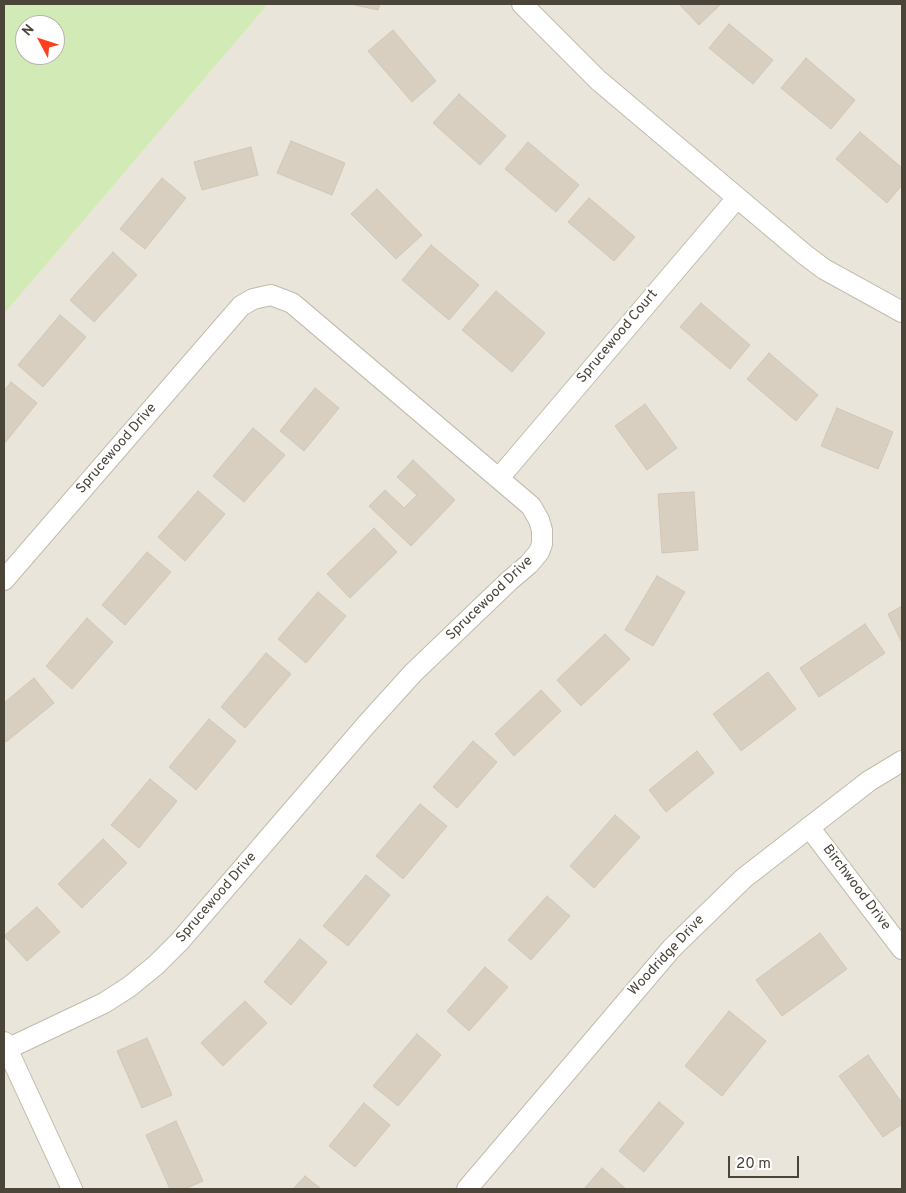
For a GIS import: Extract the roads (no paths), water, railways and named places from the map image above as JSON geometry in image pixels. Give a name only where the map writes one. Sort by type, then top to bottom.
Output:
[{"type":"street","points":[[522,4],[598,80],[824,269],[902,312]]},
{"type":"street","name":"Sprucewood Court","points":[[499,478],[737,198]]},
{"type":"street","name":"Sprucewood Drive","points":[[4,580],[241,306],[254,299],[271,295],[292,303],[532,506],[542,530],[542,544],[539,552],[529,564],[406,681],[180,941],[156,965],[129,987],[104,1003],[5,1046]]},
{"type":"street","name":"Woodridge Drive","points":[[467,1189],[633,991],[672,948],[744,878],[869,781],[902,761]]},
{"type":"street","name":"Birchwood Drive","points":[[809,827],[902,949]]},
{"type":"street","points":[[5,1046],[72,1189]]}]
